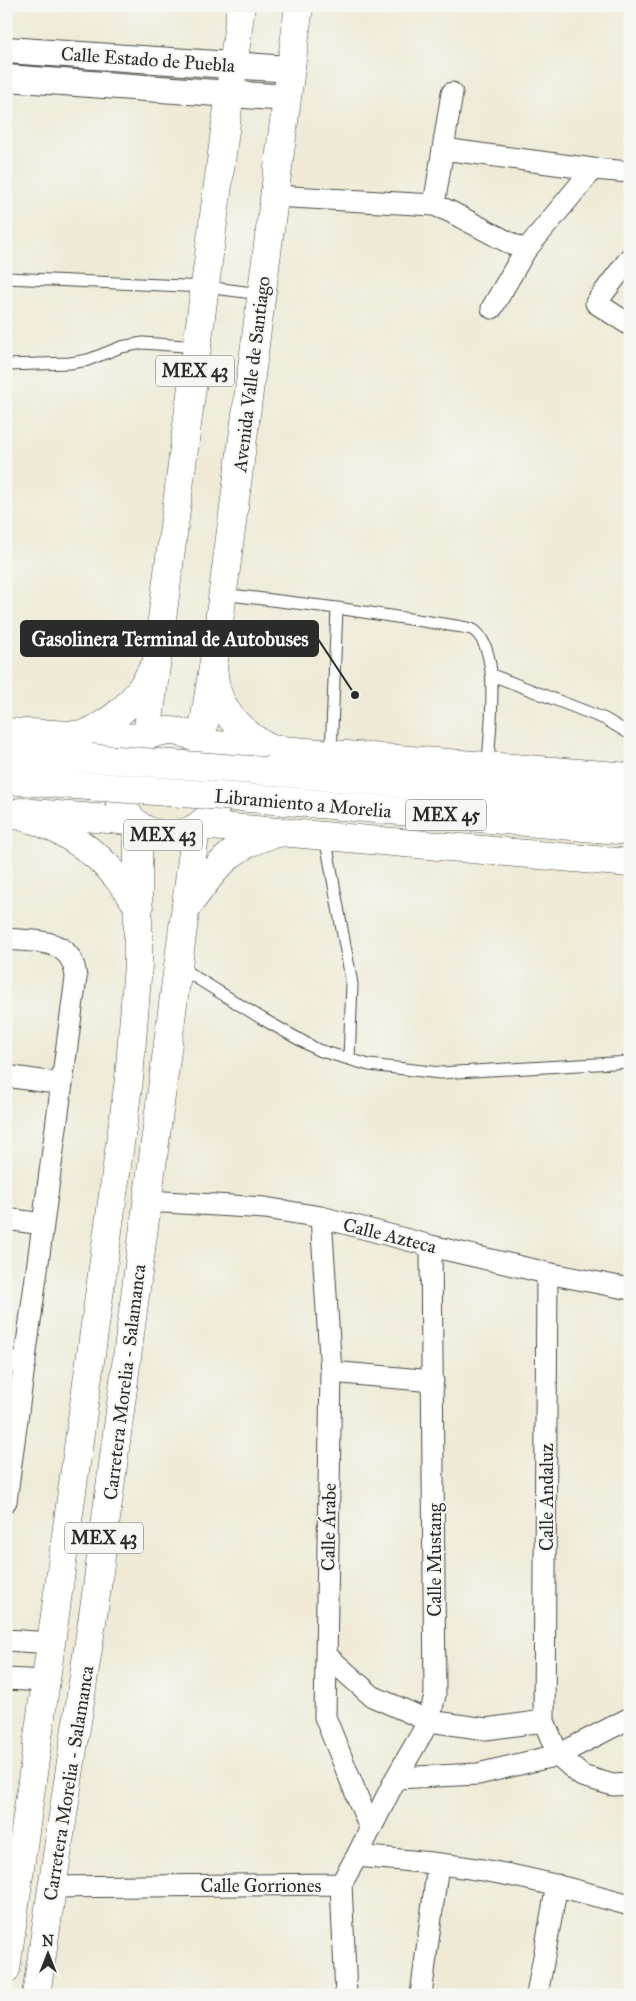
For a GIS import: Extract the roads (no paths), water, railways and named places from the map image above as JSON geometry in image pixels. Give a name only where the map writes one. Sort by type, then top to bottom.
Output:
[{"type":"main road","name":"MEX 43","points":[[202,743],[216,760],[220,770],[221,790],[214,810],[198,827],[170,836],[150,832],[126,814],[118,796],[117,777],[119,768],[128,750],[145,737],[160,643],[241,6]]},
{"type":"main road","name":"Avenida Valle de Santiago","points":[[202,743],[298,6]]},
{"type":"main road","points":[[86,747],[99,728],[116,717],[130,704],[147,680],[160,643],[215,651],[214,680],[219,698],[228,714],[254,740],[268,760]]},
{"type":"main road","points":[[6,732],[86,747],[145,737],[166,731],[175,731],[193,736],[202,743],[268,760],[331,753],[630,777]]},
{"type":"main road","name":"Libramiento a Morelia","points":[[6,752],[86,747],[268,760],[630,803]]},
{"type":"main road","name":"Libramiento a Morelia","points":[[6,780],[262,799],[630,832]]},
{"type":"main road","points":[[6,812],[136,823]]},
{"type":"main road","points":[[6,812],[45,824],[73,840],[99,859],[121,882],[139,908]]},
{"type":"main road","name":"Carretera Morelia - Salamanca","points":[[6,1969],[129,1079],[135,1022],[139,908],[136,823]]},
{"type":"main road","points":[[198,827],[283,832],[630,862]]},
{"type":"main road","name":"Carretera Morelia - Salamanca","points":[[36,1995],[96,1595],[185,909],[198,827]]},
{"type":"main road","points":[[185,909],[219,864],[233,852],[248,842],[283,832]]},
{"type":"main road","points":[[46,1682],[80,1635],[96,1595]]},
{"type":"street","name":"Calle Estado de Puebla","points":[[6,50],[290,69]]},
{"type":"street","name":"Calle Estado de Puebla","points":[[6,78],[286,98]]},
{"type":"street","points":[[434,205],[452,93]]},
{"type":"street","points":[[443,149],[630,172]]},
{"type":"street","points":[[492,308],[525,251],[594,169]]},
{"type":"street","points":[[274,196],[434,205],[525,251]]},
{"type":"street","points":[[630,258],[596,303],[630,324]]},
{"type":"street","points":[[6,939],[51,943],[61,948],[70,955],[75,966],[76,978],[43,1224],[15,1363],[6,1501]]},
{"type":"street","points":[[6,1076],[62,1084]]},
{"type":"street","name":"Calle Azteca","points":[[147,1201],[265,1208],[321,1217],[431,1246],[547,1273],[630,1289]]},
{"type":"street","name":"Calle Árabe","points":[[321,1217],[331,1372],[325,1718],[370,1828]]},
{"type":"street","points":[[6,1220],[43,1224]]},
{"type":"street","name":"Calle Mustang","points":[[357,1856],[396,1778],[429,1722],[435,1695],[431,1246]]},
{"type":"street","name":"Calle Andaluz","points":[[544,1720],[547,1273]]},
{"type":"street","points":[[331,1372],[433,1381]]},
{"type":"street","points":[[6,1640],[51,1643]]},
{"type":"street","points":[[326,1655],[372,1696],[429,1722],[486,1729],[544,1720],[558,1755],[582,1776],[613,1785],[630,1784]]},
{"type":"street","points":[[6,1679],[46,1682]]},
{"type":"street","points":[[396,1778],[478,1774],[558,1755],[630,1718]]},
{"type":"street","points":[[357,1856],[438,1864],[498,1873],[557,1885],[630,1904]]},
{"type":"street","name":"Calle Gorriones","points":[[52,1887],[342,1884],[357,1856]]},
{"type":"street","points":[[421,1995],[438,1864]]},
{"type":"street","points":[[342,1884],[346,1995]]},
{"type":"street","points":[[537,1995],[557,1885]]},
{"type":"lane","points":[[6,278],[206,287],[261,294]]},
{"type":"lane","points":[[6,365],[70,363],[88,360],[121,346],[143,343],[198,347]]},
{"type":"lane","points":[[222,594],[337,608],[474,630],[487,647],[492,675],[488,766]]},
{"type":"lane","points":[[331,753],[337,608]]},
{"type":"lane","points":[[492,675],[605,720],[630,734]]},
{"type":"lane","points":[[324,836],[352,984],[349,1059]]},
{"type":"lane","points":[[178,966],[260,1018],[318,1050],[369,1065],[440,1073],[630,1062]]},
{"type":"place","name":"Gasolinera Terminal de Autobuses","points":[[355,695]]}]
